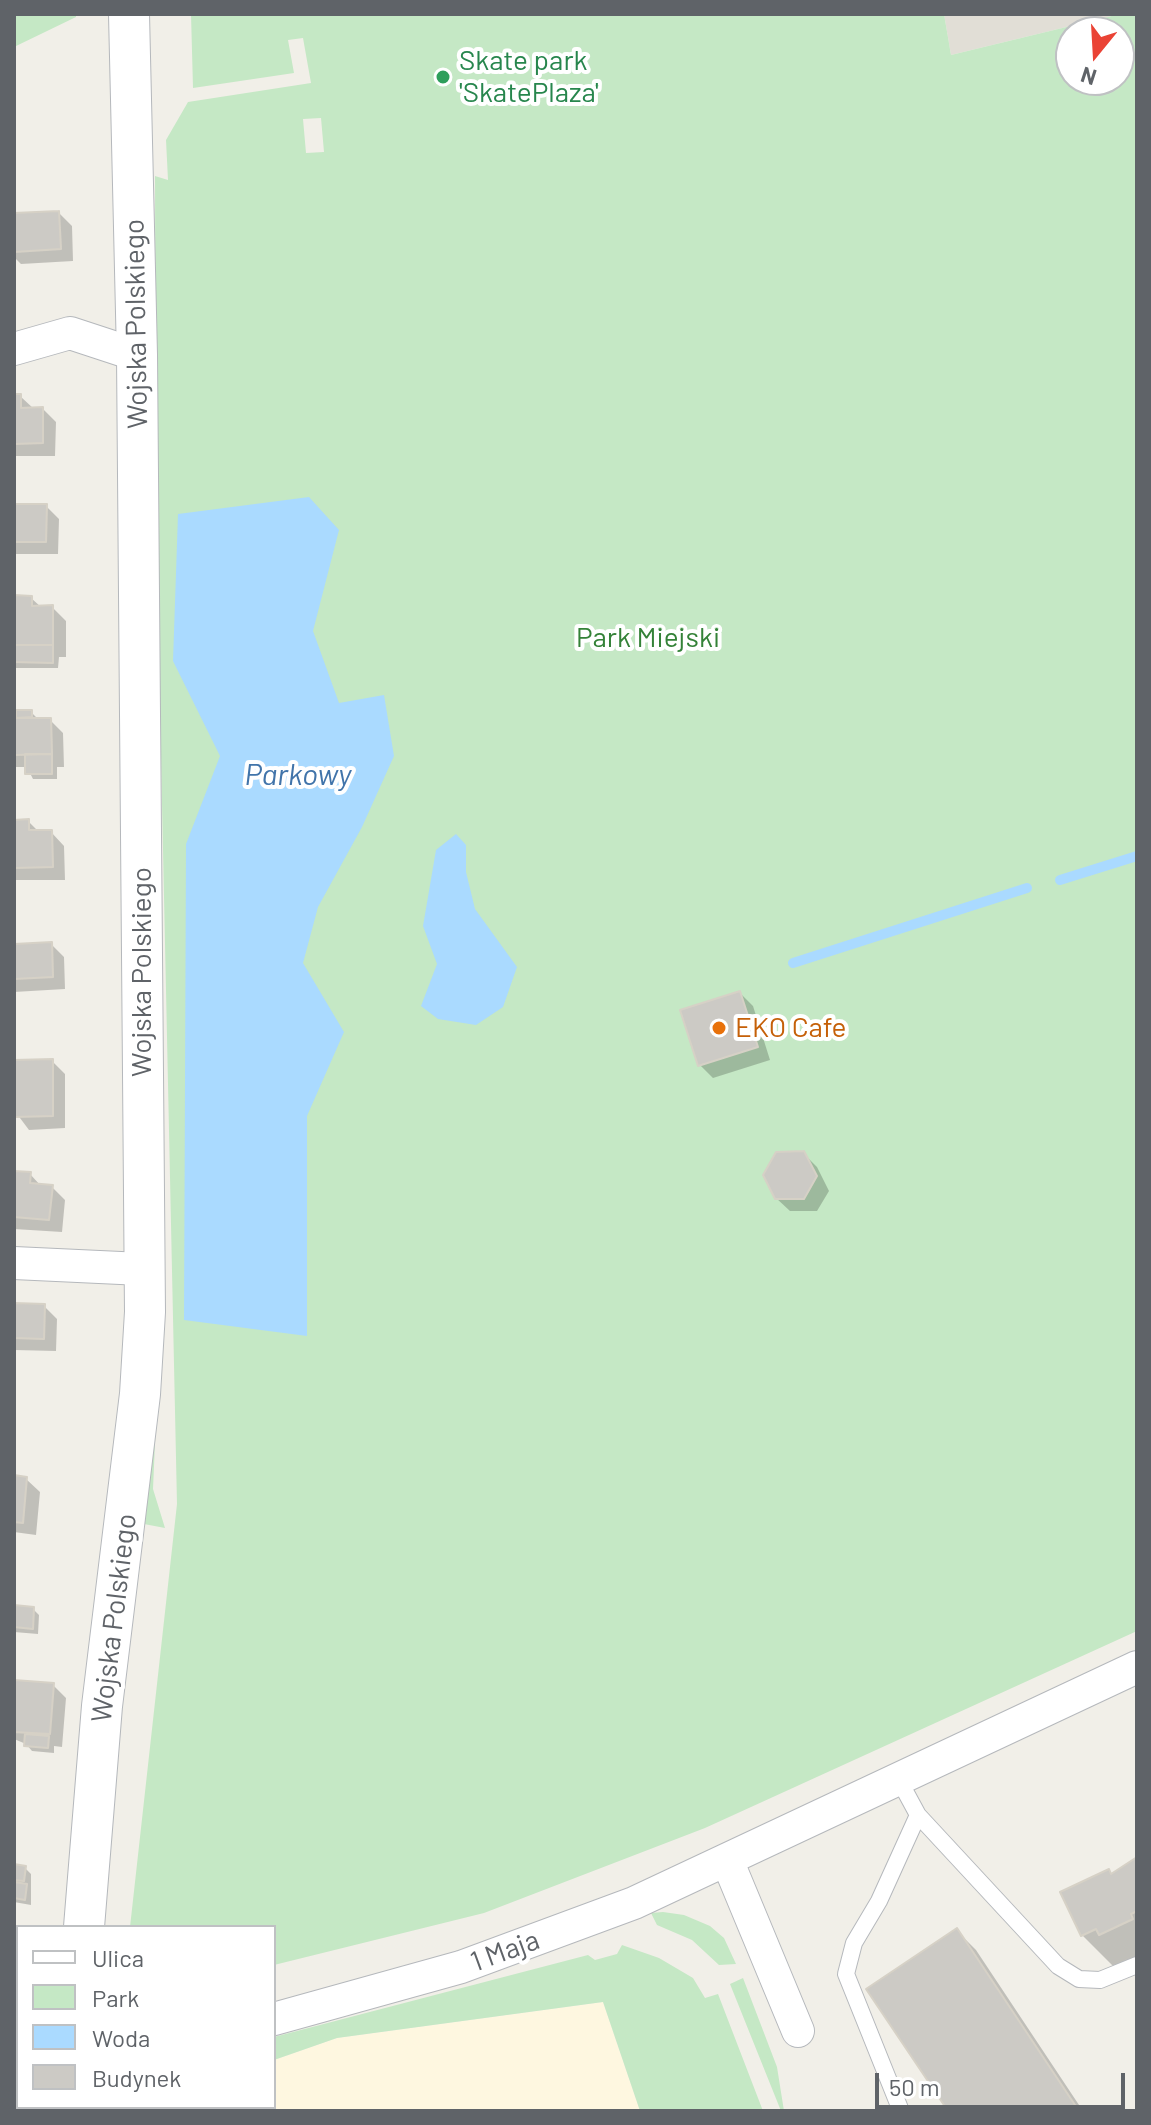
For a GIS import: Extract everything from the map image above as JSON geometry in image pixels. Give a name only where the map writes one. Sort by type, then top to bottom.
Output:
[{"type":"street","name":"Wojska Polskiego","points":[[84,1925],[102,1706],[140,1394],[145,1312],[142,1269],[137,355],[129,14]]},
{"type":"street","points":[[14,349],[70,333],[137,355]]},
{"type":"street","points":[[14,1263],[142,1269]]},
{"type":"street","name":"1 Maja","points":[[276,2018],[495,1956],[634,1903],[1137,1667]]},
{"type":"street","points":[[727,1860],[798,2031]]},
{"type":"lane","points":[[899,1780],[918,1815],[1058,1966],[1079,1979],[1100,1980],[1137,1965]]},
{"type":"lane","points":[[901,2111],[846,1974],[854,1943],[879,1901],[918,1815]]},
{"type":"shaded area","points":[[944,14],[1120,14],[1055,16],[1055,30],[951,55]]},
{"type":"shaded area","points":[[603,2002],[640,2111],[173,2111],[276,2109],[276,2059],[337,2038]]},
{"type":"green space","points":[[14,14],[76,14],[76,17],[14,47]]},
{"type":"green space","name":"Park Miejski","points":[[191,14],[944,14],[951,55],[1055,30],[1055,96],[1135,96],[1135,16],[1112,16],[1137,14],[1137,1631],[705,1828],[484,1913],[276,1965],[276,1925],[130,1925],[177,1504],[156,523],[155,176],[168,180],[166,140],[188,102],[311,83],[303,38],[288,40],[294,73],[193,88]],"holes":[[[321,118],[324,152],[306,153],[303,119]]]},
{"type":"green space","points":[[156,1420],[153,1489],[165,1528],[144,1524]]},
{"type":"green space","points":[[651,1913],[684,1915],[710,1926],[724,1938],[736,1964],[719,1965],[692,1940],[657,1925]]},
{"type":"green space","points":[[622,1945],[659,1958],[693,1978],[705,1998],[718,1994],[763,2111],[640,2111],[603,2002],[337,2038],[276,2059],[276,2036],[588,1955],[595,1960],[617,1954]]},
{"type":"green space","points":[[743,1978],[777,2067],[784,2111],[781,2111],[730,1984]]},
{"type":"water","name":"Parkowy","points":[[309,497],[339,530],[313,631],[339,703],[384,695],[394,756],[362,827],[318,907],[303,963],[344,1032],[307,1116],[307,1336],[184,1320],[186,844],[220,756],[173,661],[178,514]]},
{"type":"water","points":[[456,834],[466,845],[466,872],[475,909],[517,967],[503,1007],[476,1025],[438,1019],[421,1006],[437,964],[423,926],[436,850]]},
{"type":"building","points":[[59,211],[61,249],[14,252],[14,213]]},
{"type":"building","points":[[14,394],[21,394],[21,408],[43,407],[43,443],[14,444]]},
{"type":"building","points":[[14,504],[47,504],[46,542],[14,542]]},
{"type":"building","points":[[14,595],[32,596],[32,606],[53,605],[53,645],[14,645]]},
{"type":"building","points":[[14,645],[53,645],[53,663],[14,662]]},
{"type":"building","points":[[16,710],[32,710],[32,717],[16,718]]},
{"type":"building","points":[[14,718],[51,718],[52,754],[14,755]]},
{"type":"building","points":[[25,754],[52,754],[52,774],[25,774]]},
{"type":"building","points":[[29,819],[29,830],[52,830],[53,867],[14,868],[14,820]]},
{"type":"building","points":[[52,942],[53,977],[14,979],[14,944]]},
{"type":"building","name":"EKO Cafe","points":[[740,991],[758,1047],[698,1066],[680,1010]]},
{"type":"building","points":[[53,1059],[53,1116],[14,1117],[14,1060]]},
{"type":"building","points":[[804,1151],[817,1176],[804,1199],[775,1199],[763,1175],[776,1152]]},
{"type":"building","points":[[14,1171],[31,1172],[30,1183],[53,1185],[49,1220],[14,1217]]},
{"type":"building","points":[[14,1303],[45,1304],[44,1339],[14,1338]]},
{"type":"building","points":[[14,1475],[27,1477],[23,1523],[14,1522]]},
{"type":"building","points":[[14,1605],[34,1607],[33,1629],[14,1627]]},
{"type":"building","points":[[14,1680],[54,1683],[50,1734],[14,1732]]},
{"type":"building","points":[[25,1734],[49,1736],[48,1748],[24,1746]]},
{"type":"building","points":[[1137,1857],[1137,1911],[1131,1914],[1133,1919],[1099,1935],[1096,1929],[1081,1936],[1060,1892],[1109,1869],[1111,1874]]},
{"type":"building","points":[[14,1864],[26,1866],[24,1881],[14,1880]]},
{"type":"building","points":[[14,1882],[27,1884],[25,1900],[14,1898]]},
{"type":"building","points":[[957,1928],[1079,2111],[948,2111],[866,1989]]},
{"type":"waterway","points":[[1060,880],[1137,856]]},
{"type":"waterway","points":[[793,963],[1027,888]]},
{"type":"place","name":"Skate park 'SkatePlaza'","points":[[443,77]]},
{"type":"place","name":"EKO Cafe","points":[[719,1028]]}]
